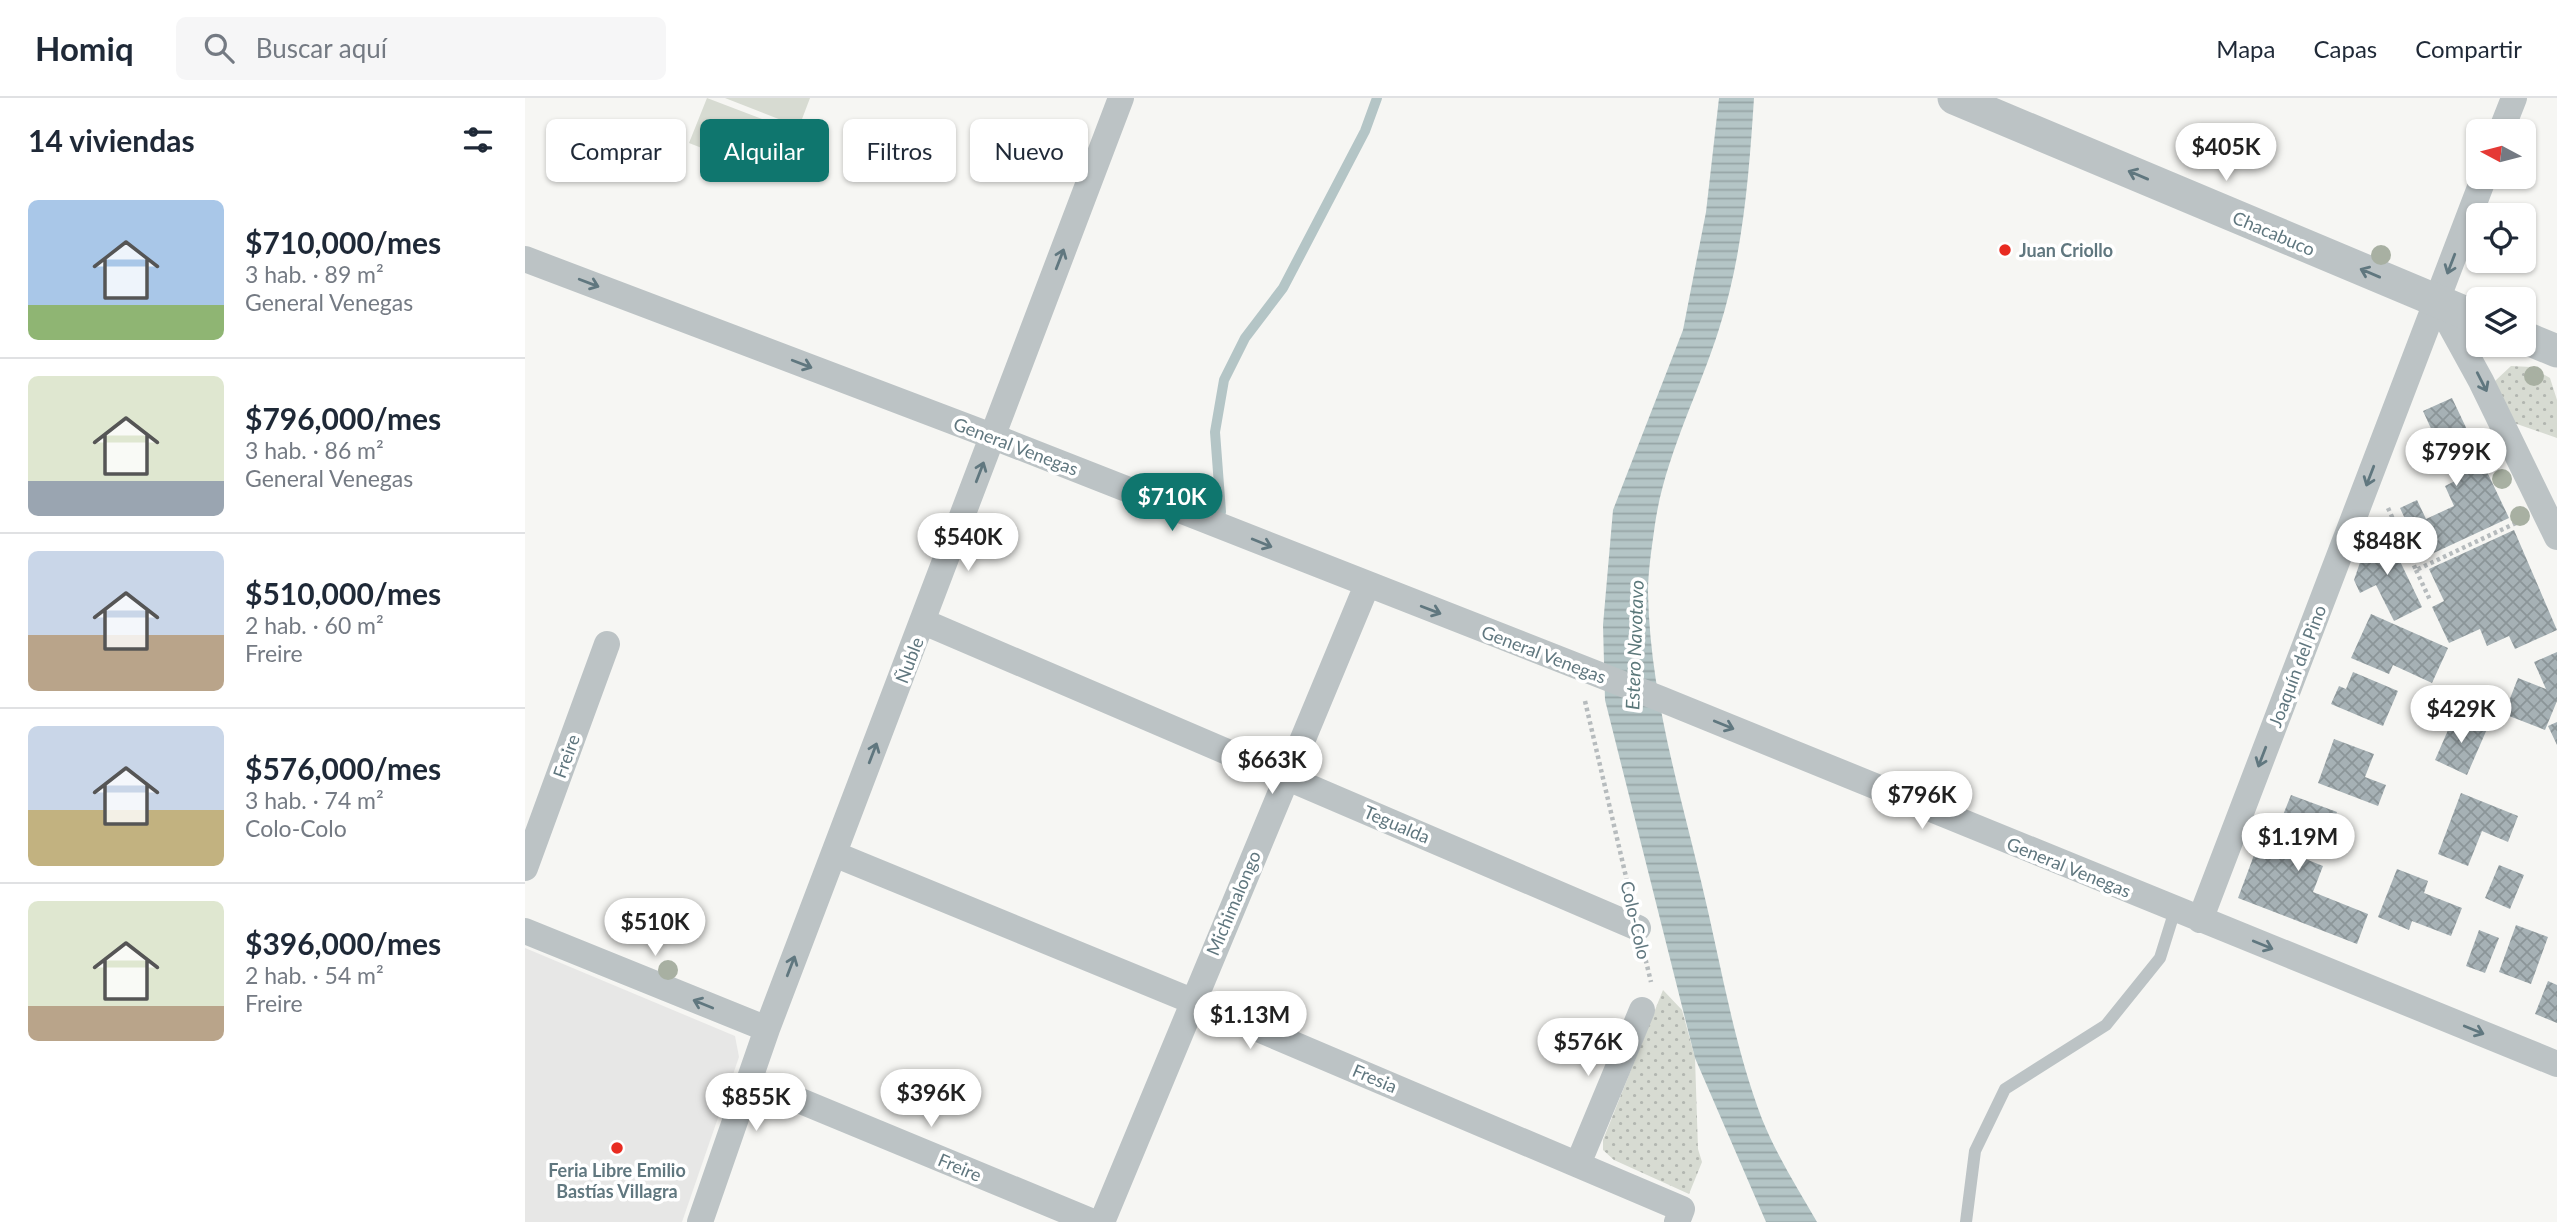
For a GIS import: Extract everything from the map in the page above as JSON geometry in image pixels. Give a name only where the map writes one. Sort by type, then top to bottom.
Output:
[{"type":"street","name":"Ñuble","points":[[700,1222],[767,1029],[1121,98]]},
{"type":"street","name":"Chacabuco","points":[[1954,98],[2466,313]]},
{"type":"street","points":[[2506,119],[2514,98]]},
{"type":"street","name":"Joaquín del Pino","points":[[2200,920],[2479,189]]},
{"type":"street","name":"General Venegas","points":[[525,259],[994,437],[1661,699],[2557,1064]]},
{"type":"street","points":[[2437,301],[2481,381],[2557,537]]},
{"type":"street","points":[[2536,342],[2557,351]]},
{"type":"street","name":"Michimalongo","points":[[1102,1222],[1367,585]]},
{"type":"street","name":"Tegualda","points":[[924,622],[1638,928]]},
{"type":"street","name":"Freire","points":[[525,868],[607,644]]},
{"type":"street","name":"Fresia","points":[[834,854],[1578,1164],[1680,1216]]},
{"type":"street","points":[[525,931],[767,1029]]},
{"type":"street","points":[[1578,1164],[1642,1010]]},
{"type":"street","name":"Freire","points":[[750,1080],[1093,1222]]},
{"type":"lane","points":[[1966,1222],[1975,1152],[2005,1089],[2106,1025],[2160,958],[2175,910]]},
{"type":"path","points":[[2371,472],[2430,600]]},
{"type":"path","points":[[2416,570],[2543,510]]},
{"type":"path","name":"Colo-Colo","points":[[1577,666],[1652,987],[1642,1010]]},
{"type":"shaded area","points":[[707,98],[762,119],[700,119],[700,147],[689,143]]},
{"type":"shaded area","points":[[725,98],[810,98],[802,119],[779,119]]},
{"type":"shaded area","points":[[2511,366],[2531,367],[2550,378],[2557,400],[2557,438],[2514,423],[2495,381]]},
{"type":"shaded area","name":"Feria Libre Emilio Bastías Villagra","points":[[525,948],[735,1036],[739,1057],[682,1222],[525,1222]]},
{"type":"shaded area","points":[[1663,990],[1682,1010],[1695,1058],[1698,1149],[1702,1162],[1689,1194],[1614,1160],[1603,1150],[1603,1140]]},
{"type":"water","name":"Estero Navotavo","points":[[1719,98],[1754,98],[1744,215],[1734,272],[1719,329],[1674,449],[1660,499],[1649,576],[1650,630],[1667,738],[1743,1061],[1762,1119],[1817,1222],[1766,1222],[1695,1058],[1605,700],[1603,625],[1613,510],[1683,330],[1706,212]]},
{"type":"building","points":[[2452,398],[2509,518],[2423,558],[2400,508],[2417,500],[2426,519],[2454,506],[2445,486],[2455,481],[2423,411]]},
{"type":"building","points":[[2385,530],[2422,607],[2394,621],[2376,585],[2360,593],[2354,580],[2368,539]]},
{"type":"building","points":[[2514,530],[2557,630],[2515,649],[2509,636],[2487,646],[2480,629],[2449,643],[2432,607],[2444,601],[2429,569]]},
{"type":"building","points":[[2371,614],[2448,648],[2432,683],[2393,665],[2389,674],[2351,658]]},
{"type":"building","points":[[2557,652],[2557,701],[2545,730],[2504,714],[2518,678],[2546,689],[2534,662]]},
{"type":"building","points":[[2353,672],[2398,691],[2383,726],[2331,704],[2339,686],[2346,689]]},
{"type":"building","points":[[2455,714],[2487,729],[2467,775],[2435,760]]},
{"type":"building","points":[[2557,722],[2557,745],[2548,726]]},
{"type":"building","points":[[2334,739],[2374,754],[2365,777],[2386,785],[2378,806],[2318,783]]},
{"type":"building","points":[[2461,793],[2518,816],[2508,842],[2482,831],[2468,866],[2438,854]]},
{"type":"building","points":[[2291,795],[2337,812],[2328,837],[2308,830],[2298,856],[2323,866],[2313,892],[2368,914],[2357,944],[2238,898],[2269,815],[2281,820]]},
{"type":"building","points":[[2499,865],[2524,875],[2510,909],[2485,898]]},
{"type":"building","points":[[2397,869],[2428,881],[2424,893],[2462,908],[2451,936],[2412,921],[2409,930],[2378,917]]},
{"type":"building","points":[[2516,925],[2548,937],[2531,984],[2499,972]]},
{"type":"building","points":[[2479,930],[2499,938],[2485,973],[2466,966]]},
{"type":"building","points":[[2548,981],[2557,985],[2557,1023],[2535,1014]]},
{"type":"waterway","points":[[1221,512],[1215,432],[1224,380],[1245,338],[1283,288],[1365,131],[1377,98]]},
{"type":"place","name":"Juan Criollo","points":[[2005,250]]},
{"type":"place","name":"Feria Libre Emilio Bastías Villagra","points":[[617,1148]]}]
